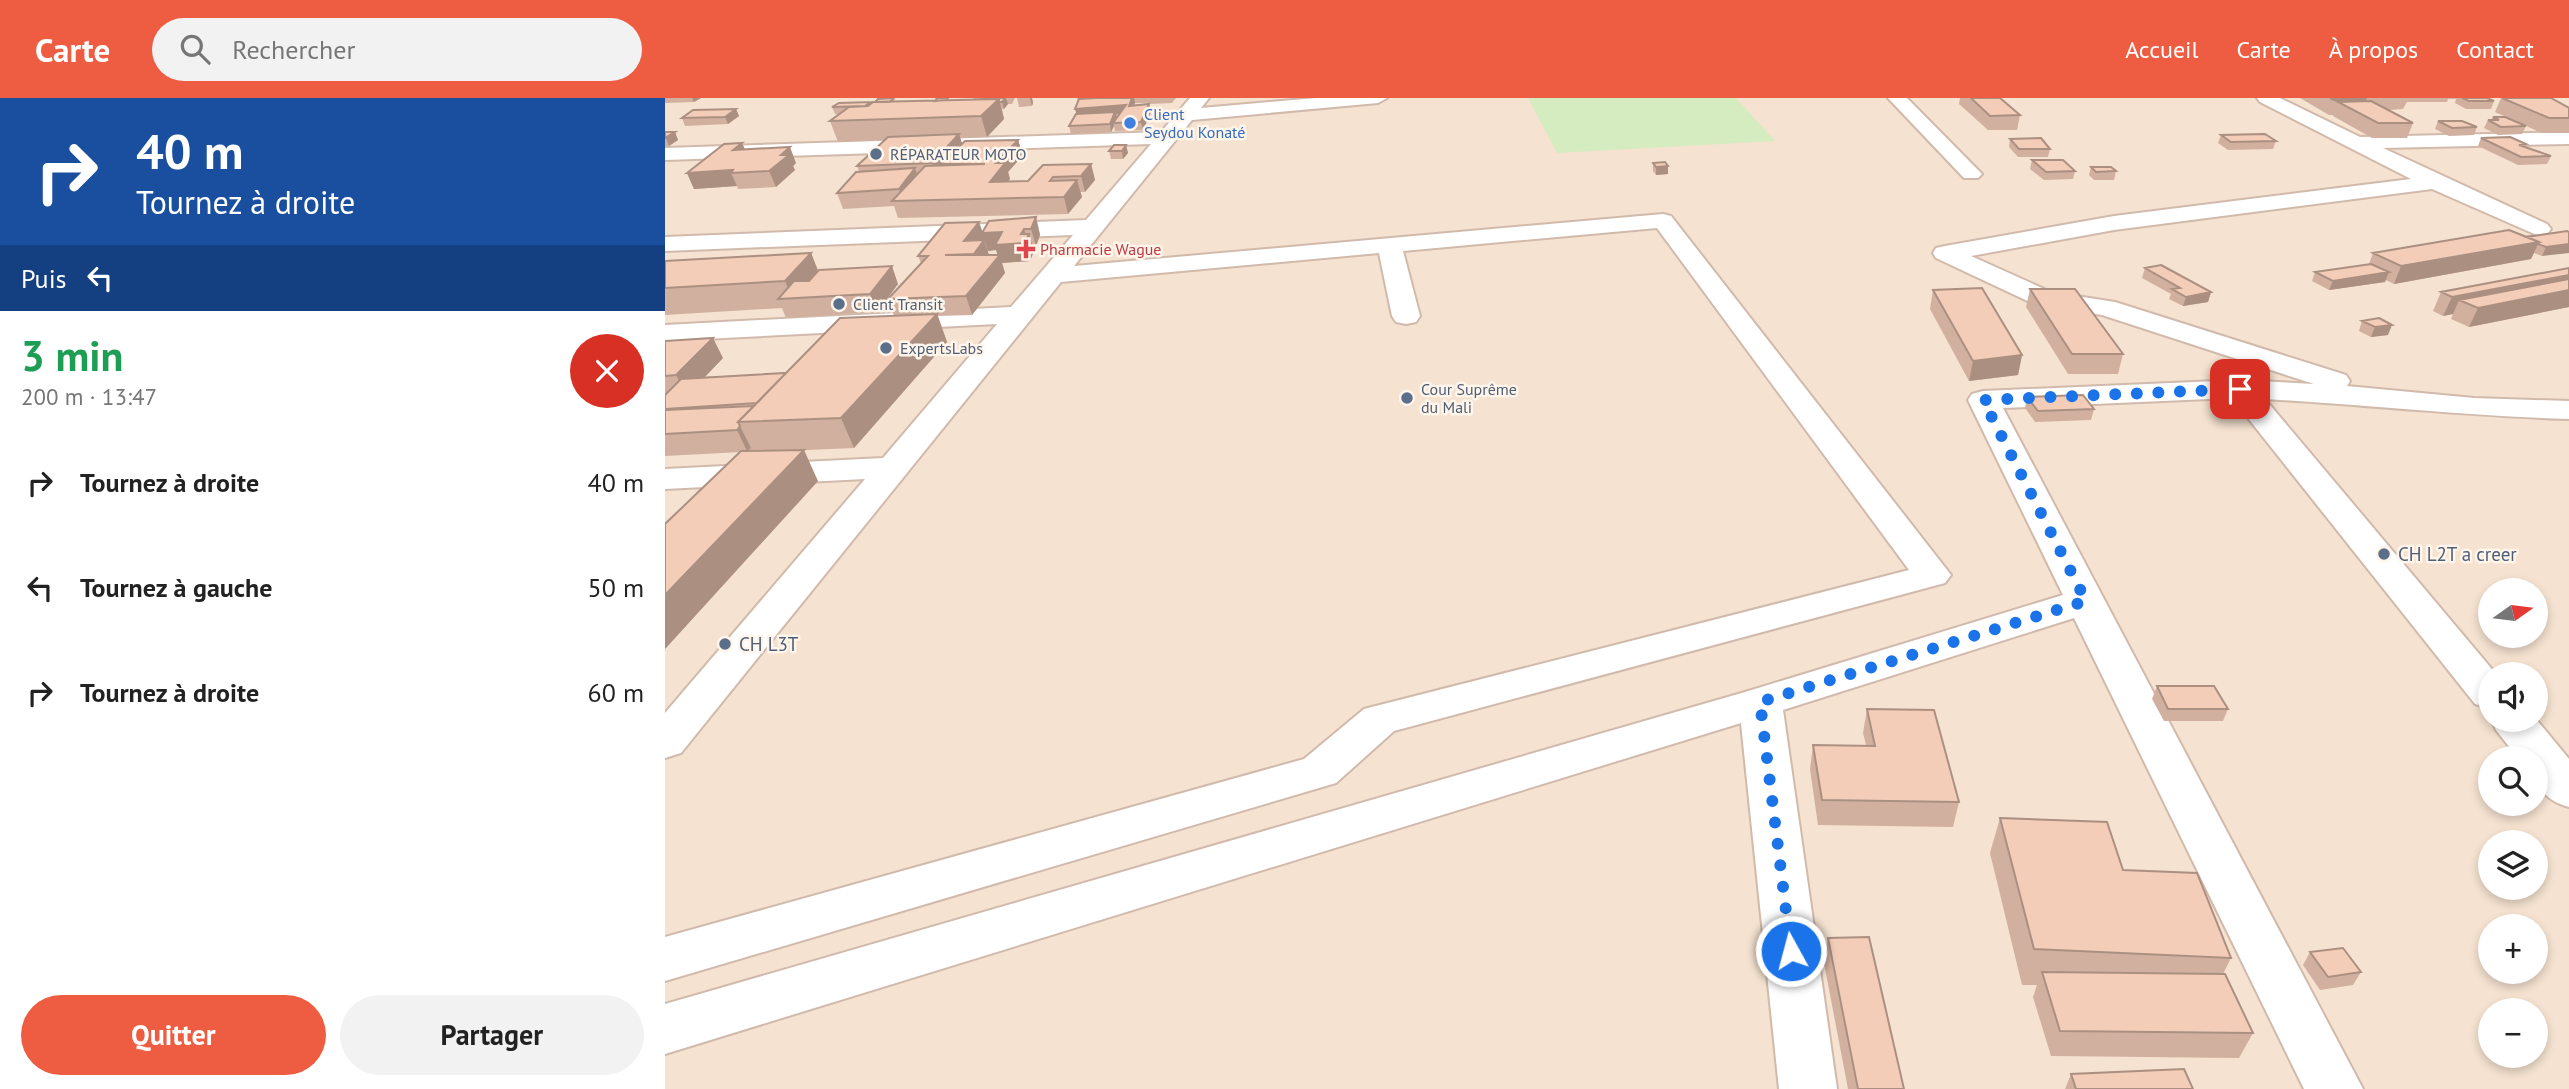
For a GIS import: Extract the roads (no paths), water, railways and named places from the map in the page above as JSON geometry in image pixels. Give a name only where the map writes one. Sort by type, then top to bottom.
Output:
[{"type":"street","points":[[665,154],[1184,117],[1378,98]]},
{"type":"street","points":[[1897,98],[1971,174]]},
{"type":"street","points":[[2266,98],[2353,143],[2539,229]]},
{"type":"street","points":[[665,742],[680,707],[894,467],[1184,117]]},
{"type":"street","points":[[2353,143],[2569,138]]},
{"type":"street","points":[[2387,397],[2106,308],[2045,299],[1945,253],[2114,223],[2435,182]]},
{"type":"street","points":[[665,959],[1320,771],[1378,720],[1932,575],[1663,221],[1055,275]]},
{"type":"street","points":[[665,244],[1094,227]]},
{"type":"street","points":[[1390,246],[1406,316]]},
{"type":"street","points":[[665,333],[1022,315]]},
{"type":"street","points":[[2240,389],[2478,679]]},
{"type":"street","points":[[2334,1089],[1983,400],[2240,389],[2387,397],[2474,407],[2569,411]]},
{"type":"street","points":[[665,479],[894,467]]},
{"type":"street","points":[[665,1029],[1760,702],[2086,601]]},
{"type":"street","points":[[1760,702],[1808,1089]]},
{"type":"street","points":[[2522,732],[2569,790]]},
{"type":"place","name":"Client Seydou Konaté","points":[[1130,123]]},
{"type":"place","name":"RÉPARATEUR MOTO","points":[[876,154]]},
{"type":"place","name":"Pharmacie Wague","points":[[1026,249]]},
{"type":"place","name":"Client Transit","points":[[839,304]]},
{"type":"place","name":"ExpertsLabs","points":[[886,348]]},
{"type":"place","name":"Cour Suprême du Mali","points":[[1407,398]]},
{"type":"place","name":"CH L2T a creer","points":[[2384,554]]},
{"type":"place","name":"CH L3T","points":[[725,644]]}]
